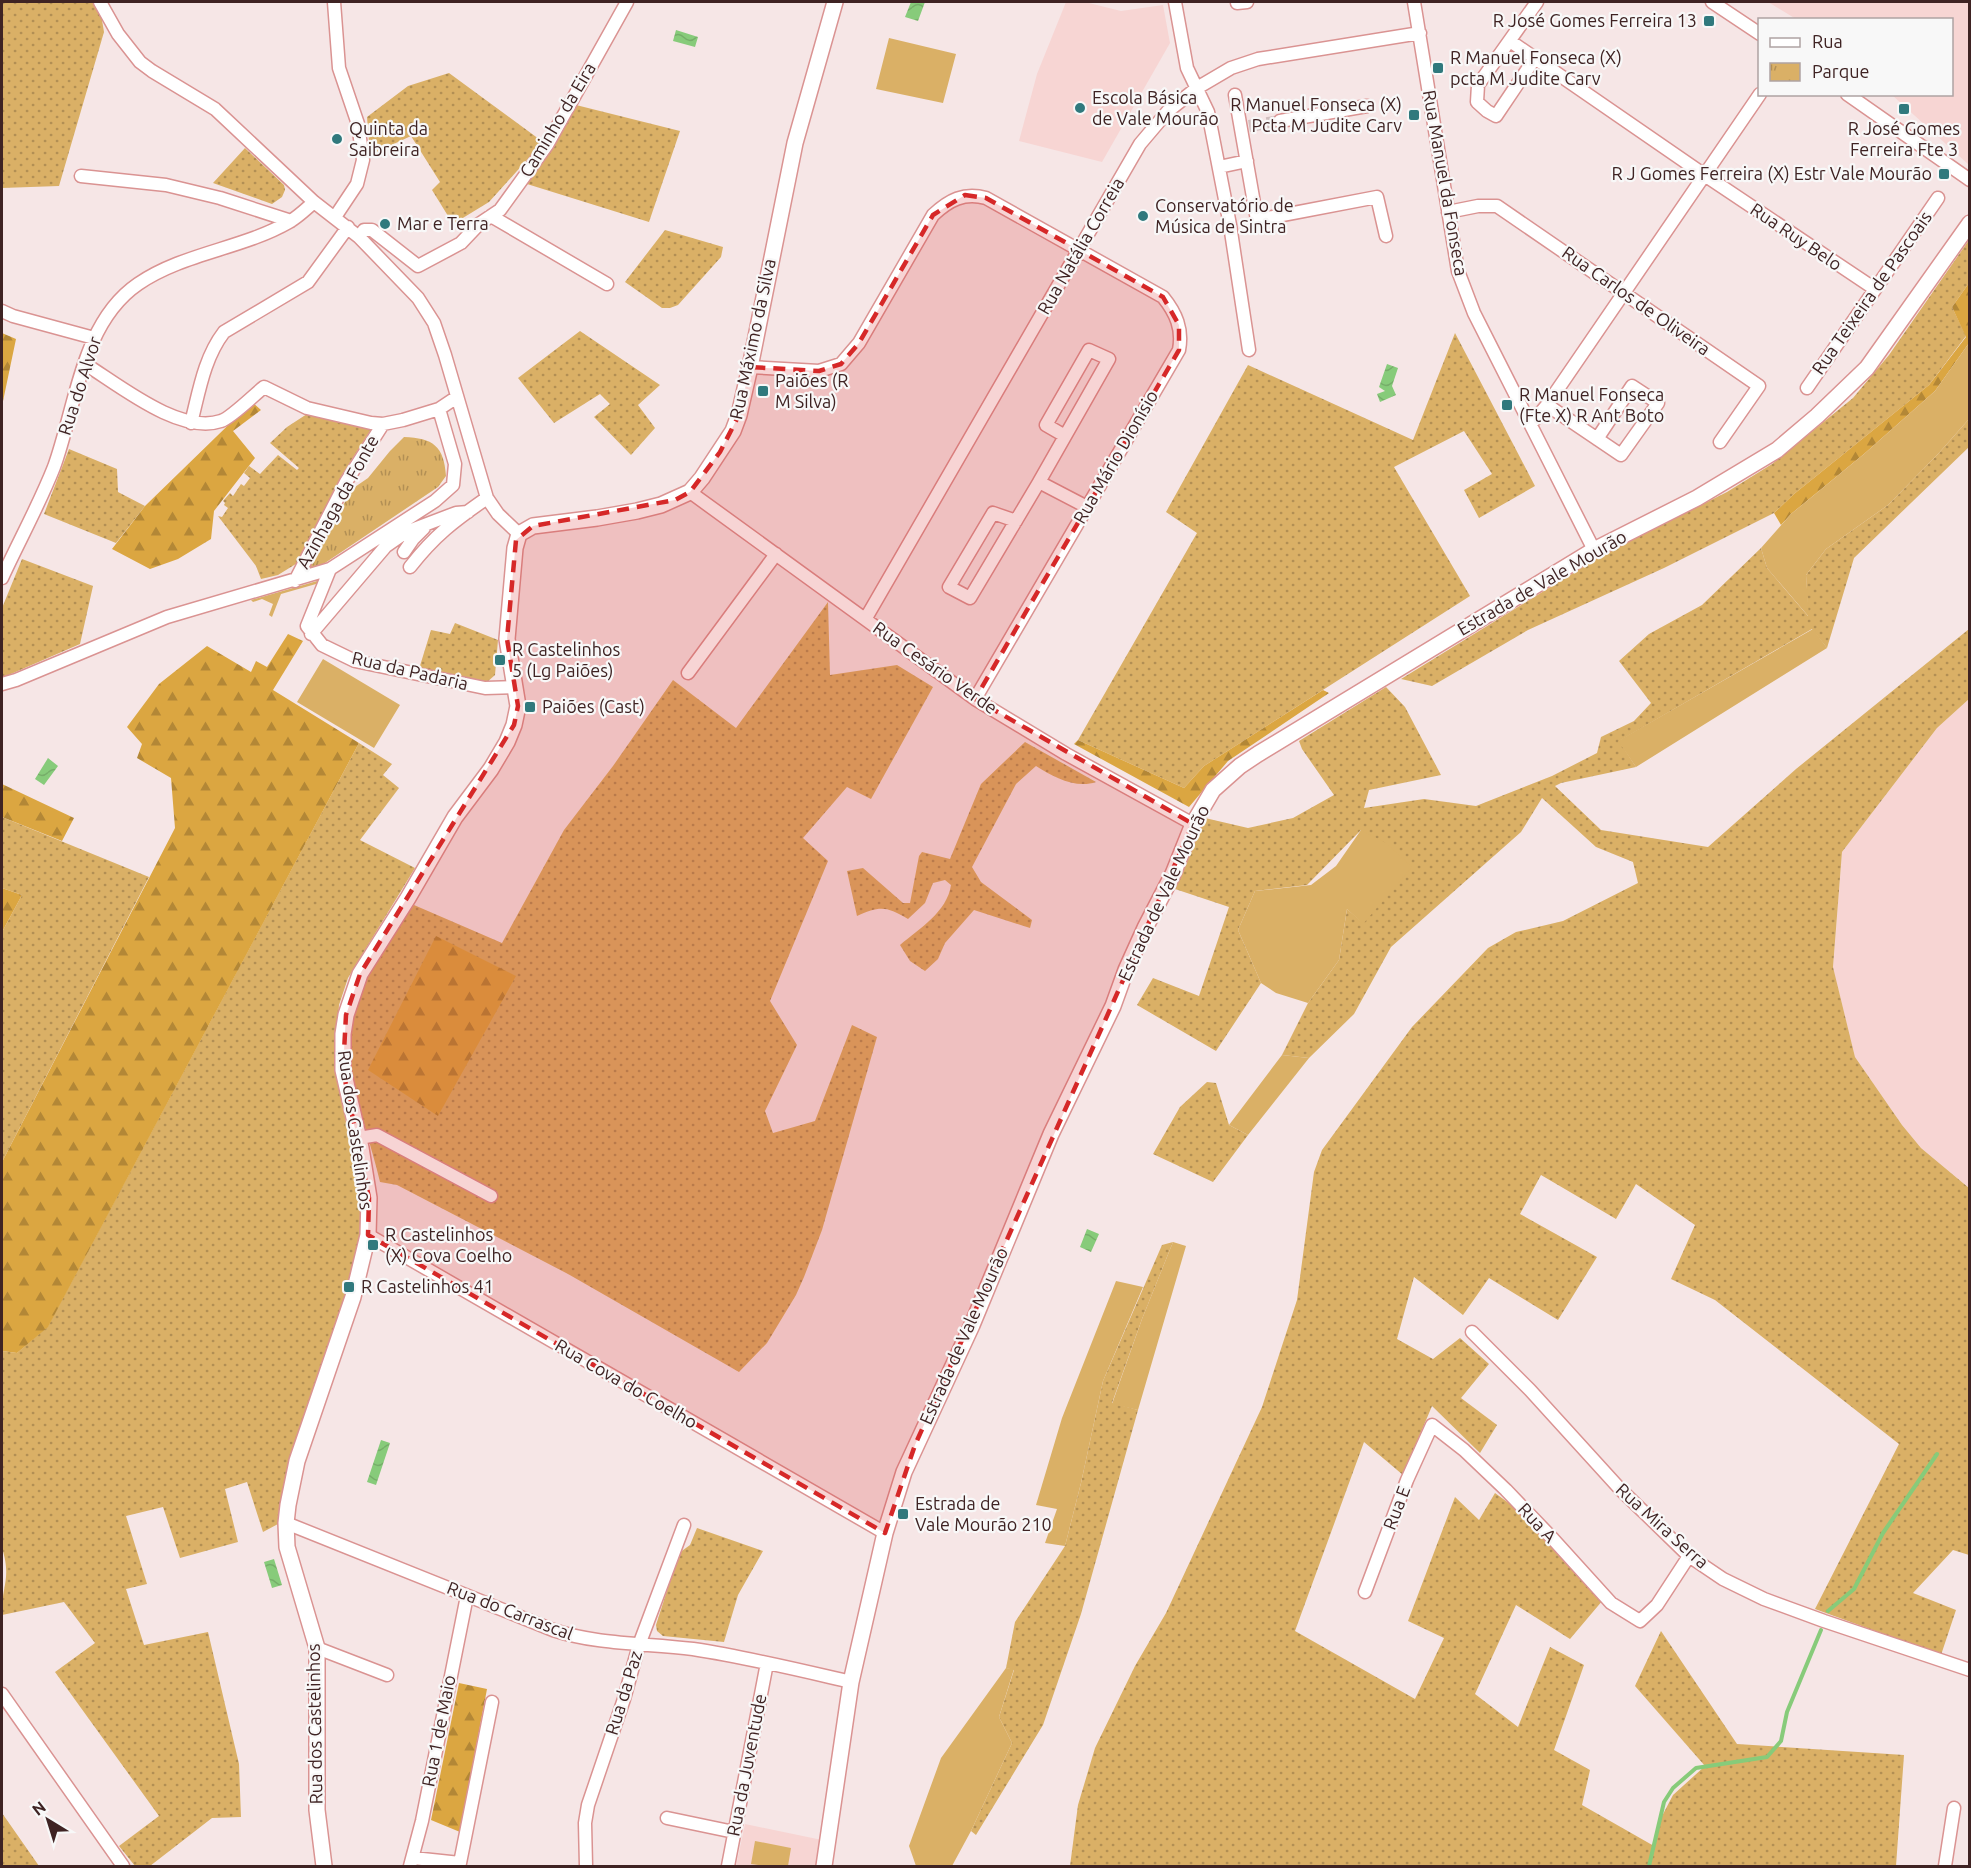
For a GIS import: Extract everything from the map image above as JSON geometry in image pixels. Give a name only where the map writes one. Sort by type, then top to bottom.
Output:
[{"type":"street","points":[[100,2],[118,34],[140,62],[215,109],[315,202],[359,237],[418,298],[434,323],[487,498],[498,514],[519,534]]},
{"type":"street","points":[[334,2],[339,68],[358,124],[363,160],[357,184],[335,217]]},
{"type":"street","name":"Caminho da Eira","points":[[359,237],[364,230],[372,230],[418,266],[461,243],[479,224],[500,210],[547,145],[627,2]]},
{"type":"street","name":"Rua Máximo da Silva","points":[[519,534],[544,524],[597,518],[661,505],[690,492],[708,470],[733,431],[750,367],[795,143],[835,2]]},
{"type":"street","points":[[1175,2],[1187,68],[1208,112],[1230,225],[1249,350]]},
{"type":"street","points":[[1237,2],[1247,2]]},
{"type":"street","name":"Rua Manuel da Fonseca","points":[[1414,2],[1458,271],[1474,313],[1594,550]]},
{"type":"street","points":[[1535,58],[1496,116],[1477,102],[1478,85],[1537,2]]},
{"type":"street","points":[[1712,2],[1758,33]]},
{"type":"street","name":"Rua Natália Correia","points":[[866,618],[1140,144],[1164,115],[1197,88],[1231,68],[1258,59],[1420,33]]},
{"type":"street","name":"Rua Ruy Belo","points":[[1510,41],[1875,289]]},
{"type":"street","points":[[1235,95],[1245,126],[1246,161],[1257,220],[1377,197],[1386,236]]},
{"type":"street","points":[[1531,424],[1547,405],[1759,96]]},
{"type":"street","points":[[1849,96],[1970,180]]},
{"type":"street","points":[[1280,121],[1368,106]]},
{"type":"street","points":[[1219,167],[1246,161]]},
{"type":"street","points":[[81,176],[166,185],[220,198],[291,221]]},
{"type":"street","name":"Rua Mário Dionísio","points":[[750,367],[819,371],[841,364],[859,343],[933,215],[952,200],[965,195],[986,198],[1163,297],[1175,315],[1181,334],[1179,350],[975,699]]},
{"type":"street","name":"Rua Teixeira de Pascoais","points":[[1807,388],[1938,198]]},
{"type":"street","name":"Rua do Alvor","points":[[2,578],[55,464],[85,364],[94,338],[106,316],[141,282],[165,268],[271,231],[291,221],[315,202]]},
{"type":"street","name":"Rua Carlos de Oliveira","points":[[1448,212],[1478,206],[1497,206],[1759,386],[1720,442]]},
{"type":"street","points":[[491,216],[608,284]]},
{"type":"street","name":"Estrada de Vale Mourão","points":[[824,1866],[851,1682],[885,1533],[904,1472],[972,1326],[1051,1134],[1113,1006],[1144,928],[1173,874],[1193,824],[1213,790],[1249,760],[1594,550],[1739,474],[1777,450],[1817,416],[1867,368],[1970,223]]},
{"type":"street","points":[[191,423],[209,356],[215,343],[224,332],[308,282],[348,227]]},
{"type":"street","points":[[2,311],[94,338]]},
{"type":"street","points":[[1016,521],[993,513],[949,587],[970,598],[1016,521],[1039,482],[1109,359],[1089,350],[1046,425],[1065,436]]},
{"type":"street","points":[[85,364],[169,416],[195,424],[222,421],[264,387],[307,408],[371,423],[403,420],[439,409],[457,397]]},
{"type":"street","points":[[1547,405],[1621,456],[1658,403],[1632,386],[1597,439]]},
{"type":"street","points":[[2,684],[167,617],[330,569],[435,501],[453,486],[455,464],[439,409]]},
{"type":"street","name":"Azinhaga da Fonte","points":[[295,581],[346,482],[383,423]]},
{"type":"street","points":[[1039,482],[1087,507]]},
{"type":"street","name":"Rua Cesário Verde","points":[[690,492],[975,699],[1066,754],[1193,824]]},
{"type":"street","points":[[410,567],[446,527],[487,498]]},
{"type":"street","points":[[330,569],[307,626],[311,634],[386,546],[406,532],[456,513],[468,512]]},
{"type":"street","points":[[404,552],[412,539],[429,523]]},
{"type":"street","name":"Rua dos Castelinhos","points":[[324,1866],[317,1810],[317,1648],[287,1547],[286,1523],[297,1461],[353,1297],[368,1235],[369,1198],[359,1138],[343,1070],[342,1053],[346,1015],[360,974],[450,826],[491,769],[514,725],[518,706],[507,639],[514,548],[519,534]]},
{"type":"street","points":[[688,673],[776,554]]},
{"type":"street","name":"Rua da Padaria","points":[[311,634],[322,645],[355,661],[485,688],[514,687]]},
{"type":"street","points":[[359,1138],[377,1135],[491,1196]]},
{"type":"street","name":"Rua Cova do Coelho","points":[[368,1235],[885,1533]]},
{"type":"street","name":"Rua Mira Serra","points":[[1472,1332],[1530,1390],[1620,1489],[1689,1556],[1723,1579],[1764,1599],[1970,1670]]},
{"type":"street","name":"Rua A","points":[[1432,1425],[1464,1450],[1506,1490],[1611,1603],[1640,1621],[1658,1605],[1689,1556]]},
{"type":"street","name":"Rua E","points":[[1365,1592],[1407,1480],[1432,1425]]},
{"type":"street","name":"Rua do Carrascal","points":[[286,1523],[573,1637],[719,1653],[851,1682]]},
{"type":"street","name":"Rua da Paz","points":[[586,1866],[585,1823],[588,1804],[624,1700],[639,1645],[684,1525]]},
{"type":"street","name":"Rua 1 de Maio","points":[[412,1862],[467,1596]]},
{"type":"street","points":[[317,1648],[387,1675]]},
{"type":"street","name":"Rua da Juventude","points":[[728,1866],[767,1663]]},
{"type":"street","points":[[2,1694],[123,1866]]},
{"type":"street","points":[[412,1862],[460,1863],[492,1702]]},
{"type":"street","points":[[1945,1866],[1954,1808]]},
{"type":"street","points":[[668,1818],[734,1832]]},
{"type":"highlighted area","points":[[965,195],[986,198],[1163,297],[1179,325],[1179,350],[975,699],[1193,824],[915,1445],[885,1533],[368,1235],[369,1198],[343,1070],[346,1015],[360,974],[514,725],[518,706],[507,639],[516,540],[533,526],[675,500],[690,492],[720,452],[739,415],[750,367],[819,371],[841,364],[859,343],[933,215]]},
{"type":"shaded area","name":"Escola Básica de Vale Mourão","points":[[1066,2],[1085,2],[1121,11],[1163,5],[1170,43],[1102,162],[1019,141],[1037,74]]},
{"type":"shaded area","points":[[1768,2],[1969,2],[1969,165],[1893,96],[1953,96],[1953,18],[1794,18]]},
{"type":"shaded area","points":[[1969,699],[1969,1188],[1921,1148],[1902,1125],[1855,1057],[1833,968],[1842,852],[1937,728]]},
{"type":"shaded area","points":[[745,1824],[822,1840],[818,1866],[736,1866]]},
{"type":"green space","points":[[2,2],[95,2],[101,14],[104,32],[59,186],[2,188]]},
{"type":"green space","points":[[889,38],[956,54],[943,103],[876,89]]},
{"type":"green space","points":[[449,73],[543,142],[489,202],[453,224],[432,190],[440,182],[411,136],[370,155],[367,117],[408,86]]},
{"type":"green space","points":[[576,105],[680,131],[649,222],[527,184]]},
{"type":"green space","points":[[245,148],[284,185],[285,190],[282,197],[272,204],[213,183]]},
{"type":"green space","points":[[665,230],[723,247],[721,257],[678,305],[670,308],[662,308],[625,282]]},
{"type":"green space","points":[[1969,240],[1969,283],[1952,307],[1966,336],[1929,385],[1794,494],[1774,513],[1664,568],[1528,630],[1432,686],[1401,679],[1609,551],[1727,492],[1772,464],[1853,398],[1889,355]]},
{"type":"green space","points":[[1969,283],[1969,343],[1935,391],[1781,525],[1774,513],[1794,494],[1929,385],[1966,337],[1952,307]]},
{"type":"green space","points":[[580,331],[660,385],[638,405],[655,428],[631,455],[594,417],[610,404],[600,394],[554,423],[518,378]]},
{"type":"green space","points":[[2,333],[16,339],[2,406]]},
{"type":"green space","points":[[1455,333],[1535,486],[1479,518],[1464,490],[1492,474],[1464,431],[1394,467],[1470,596],[1204,766],[1184,788],[1078,740],[1197,533],[1166,512],[1248,365],[1413,440]]},
{"type":"green space","points":[[1969,343],[1969,419],[1888,505],[1826,549],[1806,575],[1809,617],[1767,568],[1761,548],[1791,514],[1935,391]]},
{"type":"green space","points":[[252,402],[261,410],[233,431],[255,458],[214,511],[211,539],[178,559],[150,569],[112,549],[145,506]]},
{"type":"green space","points":[[307,414],[372,428],[342,475],[299,562],[278,575],[261,579],[256,566],[218,516],[222,517],[228,508],[223,501],[230,493],[233,496],[241,484],[244,486],[250,478],[244,473],[249,466],[260,474],[278,455],[297,470],[299,468],[270,443],[287,427]]},
{"type":"green space","points":[[1969,419],[1969,447],[1854,558],[1827,648],[1812,629],[1619,741],[1636,767],[1555,786],[1601,830],[1708,847],[1796,769],[1969,629],[1969,699],[1937,728],[1842,852],[1833,967],[1855,1057],[1902,1125],[1921,1148],[1969,1188],[1969,1555],[1953,1550],[1913,1593],[1956,1610],[1941,1655],[1815,1609],[1899,1444],[1715,1300],[1671,1279],[1695,1225],[1636,1184],[1616,1219],[1541,1175],[1520,1214],[1597,1257],[1558,1320],[1489,1278],[1463,1315],[1414,1277],[1397,1339],[1433,1359],[1460,1338],[1489,1364],[1461,1398],[1497,1425],[1480,1453],[1432,1406],[1403,1475],[1364,1442],[1295,1631],[1415,1699],[1444,1638],[1408,1621],[1455,1497],[1479,1520],[1495,1493],[1521,1512],[1603,1600],[1570,1639],[1516,1605],[1475,1694],[1518,1727],[1550,1647],[1584,1665],[1554,1750],[1590,1770],[1582,1805],[1654,1846],[1661,1818],[1673,1795],[1705,1766],[1635,1686],[1661,1631],[1737,1744],[1904,1755],[1896,1866],[1070,1866],[1078,1805],[1095,1748],[1135,1666],[1166,1613],[1262,1407],[1297,1300],[1314,1172],[1322,1150],[1412,1027],[1488,948],[1516,932],[1563,921],[1638,883],[1633,862],[1596,847],[1542,798],[1521,832],[1391,947],[1354,1014],[1309,1058],[1282,1055],[1308,1003],[1339,960],[1347,909],[1363,923],[1361,830],[1307,885],[1255,891],[1238,930],[1261,983],[1216,1051],[1137,1005],[1153,978],[1199,996],[1229,907],[1175,889],[1205,818],[1248,828],[1293,818],[1334,795],[1302,749],[1299,741],[1386,687],[1405,707],[1441,775],[1369,790],[1364,808],[1424,799],[1476,806],[1552,776],[1597,753],[1601,737],[1634,721],[1651,703],[1619,661],[1649,634],[1702,605],[1761,548],[1767,568],[1808,616],[1806,575],[1826,549],[1888,505]]},
{"type":"green space","points":[[404,437],[423,439],[435,446],[443,457],[446,476],[438,487],[325,563],[308,570],[352,489],[368,478]]},
{"type":"green space","points":[[69,449],[117,469],[118,492],[145,506],[116,543],[44,514]]},
{"type":"green space","points":[[22,559],[93,586],[80,644],[2,677],[2,608]]},
{"type":"green space","points":[[324,579],[323,582],[281,594],[272,617],[269,615],[273,604],[262,599],[253,602],[251,600]]},
{"type":"green space","points":[[828,602],[830,675],[897,665],[933,687],[871,799],[847,787],[803,838],[828,861],[770,1001],[797,1045],[765,1111],[773,1133],[815,1121],[852,1025],[877,1037],[822,1230],[804,1277],[796,1295],[767,1343],[739,1372],[568,1274],[397,1185],[380,1182],[356,1094],[350,1042],[353,1021],[367,979],[389,941],[414,905],[502,943],[564,830],[613,766],[673,680],[736,728]]},
{"type":"green space","points":[[455,623],[498,640],[495,675],[486,683],[419,669],[431,630],[450,634]]},
{"type":"green space","points":[[1813,629],[1827,648],[1636,767],[1618,741]]},
{"type":"green space","points":[[288,634],[303,641],[273,690],[359,743],[48,1327],[17,1353],[2,1351],[2,1162],[175,828],[171,778],[137,758],[142,744],[127,727],[159,684],[207,646],[251,672],[256,661],[267,667]]},
{"type":"green space","points":[[323,659],[400,705],[374,748],[297,702]]},
{"type":"green space","points":[[1323,690],[1329,693],[1228,761],[1189,807],[1074,744],[1078,740],[1184,788],[1204,766]]},
{"type":"green space","points":[[1025,742],[1096,782],[1073,783],[1057,778],[1036,766],[1016,784],[972,867],[981,882],[1032,920],[1030,928],[974,910],[945,943],[938,959],[925,971],[910,961],[900,945],[924,926],[938,911],[951,885],[945,880],[933,883],[925,903],[908,919],[883,909],[872,910],[857,916],[847,871],[863,868],[903,903],[910,903],[919,856],[922,852],[950,859],[981,784]]},
{"type":"green space","points":[[359,743],[392,764],[383,775],[399,788],[360,840],[415,868],[348,978],[339,1005],[335,1071],[362,1195],[359,1238],[348,1287],[293,1457],[278,1524],[263,1532],[247,1482],[225,1489],[238,1542],[180,1558],[163,1507],[126,1516],[147,1584],[126,1589],[144,1645],[208,1632],[239,1764],[241,1817],[212,1818],[150,1866],[135,1866],[119,1846],[159,1816],[55,1672],[95,1643],[64,1602],[2,1615],[6,1567],[2,1548],[2,1351],[17,1353],[48,1326]]},
{"type":"green space","points":[[2,784],[74,818],[62,841],[2,817]]},
{"type":"green space","points":[[2,817],[149,877],[2,1162],[2,932],[22,895],[2,888]]},
{"type":"green space","points":[[1361,830],[1386,843],[1412,867],[1363,924],[1347,909],[1339,960],[1308,1003],[1276,993],[1261,983],[1238,930],[1255,891],[1311,885],[1336,866]]},
{"type":"green space","points":[[2,888],[22,895],[2,932]]},
{"type":"green space","points":[[436,936],[516,976],[438,1116],[368,1070]]},
{"type":"green space","points":[[1282,1055],[1309,1058],[1248,1135],[1229,1125]]},
{"type":"green space","points":[[1207,1082],[1216,1083],[1229,1125],[1248,1135],[1213,1182],[1153,1154],[1180,1107]]},
{"type":"green space","points":[[1173,1242],[1112,1403],[1138,1410],[1081,1614],[1043,1725],[976,1835],[971,1831],[1012,1743],[999,1717],[1014,1670],[1006,1668],[1015,1622],[1065,1546],[1103,1381],[1162,1245]]},
{"type":"green space","points":[[1173,1242],[1186,1246],[1138,1410],[1112,1404],[1142,1319]]},
{"type":"green space","points":[[1116,1281],[1143,1287],[1103,1381],[1065,1546],[1045,1543],[1057,1509],[1036,1505],[1062,1418]]},
{"type":"green space","points":[[697,1528],[763,1551],[738,1595],[724,1642],[663,1636],[657,1631],[656,1625],[679,1553],[690,1545]]},
{"type":"green space","points":[[1006,1668],[1014,1669],[999,1717],[1012,1743],[952,1866],[916,1866],[909,1846],[941,1758]]},
{"type":"green space","points":[[459,1683],[487,1689],[460,1832],[431,1820]]},
{"type":"green space","points":[[2,1813],[39,1866],[2,1866]]},
{"type":"green space","points":[[755,1841],[791,1848],[788,1866],[751,1864]]},
{"type":"water","points":[[911,2],[925,2],[918,21],[905,17]]},
{"type":"water","points":[[676,30],[698,37],[695,47],[673,41]]},
{"type":"water","points":[[1387,364],[1398,368],[1392,386],[1396,395],[1380,402],[1377,394],[1385,391],[1379,387]]},
{"type":"water","points":[[48,758],[58,766],[44,785],[35,779]]},
{"type":"water","points":[[1087,1229],[1099,1234],[1091,1252],[1080,1247]]},
{"type":"water","points":[[381,1440],[390,1443],[376,1485],[367,1482]]},
{"type":"water","points":[[274,1559],[282,1585],[272,1588],[264,1562]]},
{"type":"waterway","points":[[1828,1611],[1854,1589],[1883,1533],[1937,1454]]},
{"type":"waterway","points":[[1649,1866],[1664,1802],[1673,1788],[1696,1768],[1767,1757],[1781,1741],[1787,1712],[1821,1630]]},
{"type":"tunnel","points":[[1249,126],[1280,121]]},
{"type":"place","name":"R José Gomes Ferreira 13","points":[[1709,21]]},
{"type":"place","name":"R Manuel Fonseca (X) pcta M Judite Carv","points":[[1438,68]]},
{"type":"place","name":"Escola Básica de Vale Mourão","points":[[1080,108]]},
{"type":"place","name":"R José Gomes Ferreira Fte 3","points":[[1904,109]]},
{"type":"place","name":"R Manuel Fonseca (X) Pcta M Judite Carv","points":[[1414,115]]},
{"type":"place","name":"Quinta da Saibreira","points":[[337,139]]},
{"type":"place","name":"R J Gomes Ferreira (X) Estr Vale Mourão","points":[[1944,174]]},
{"type":"place","name":"Conservatório de Música de Sintra","points":[[1143,216]]},
{"type":"place","name":"Mar e Terra","points":[[385,224]]},
{"type":"place","name":"Paiões (R M Silva)","points":[[763,391]]},
{"type":"place","name":"R Manuel Fonseca (Fte X) R Ant Boto","points":[[1507,405]]},
{"type":"place","name":"R Castelinhos 5 (Lg Paiões)","points":[[500,660]]},
{"type":"place","name":"Paiões (Cast)","points":[[530,707]]},
{"type":"place","name":"R Castelinhos (X) Cova Coelho","points":[[373,1245]]},
{"type":"place","name":"R Castelinhos 41","points":[[349,1287]]},
{"type":"place","name":"Estrada de Vale Mourão 210","points":[[903,1514]]}]
